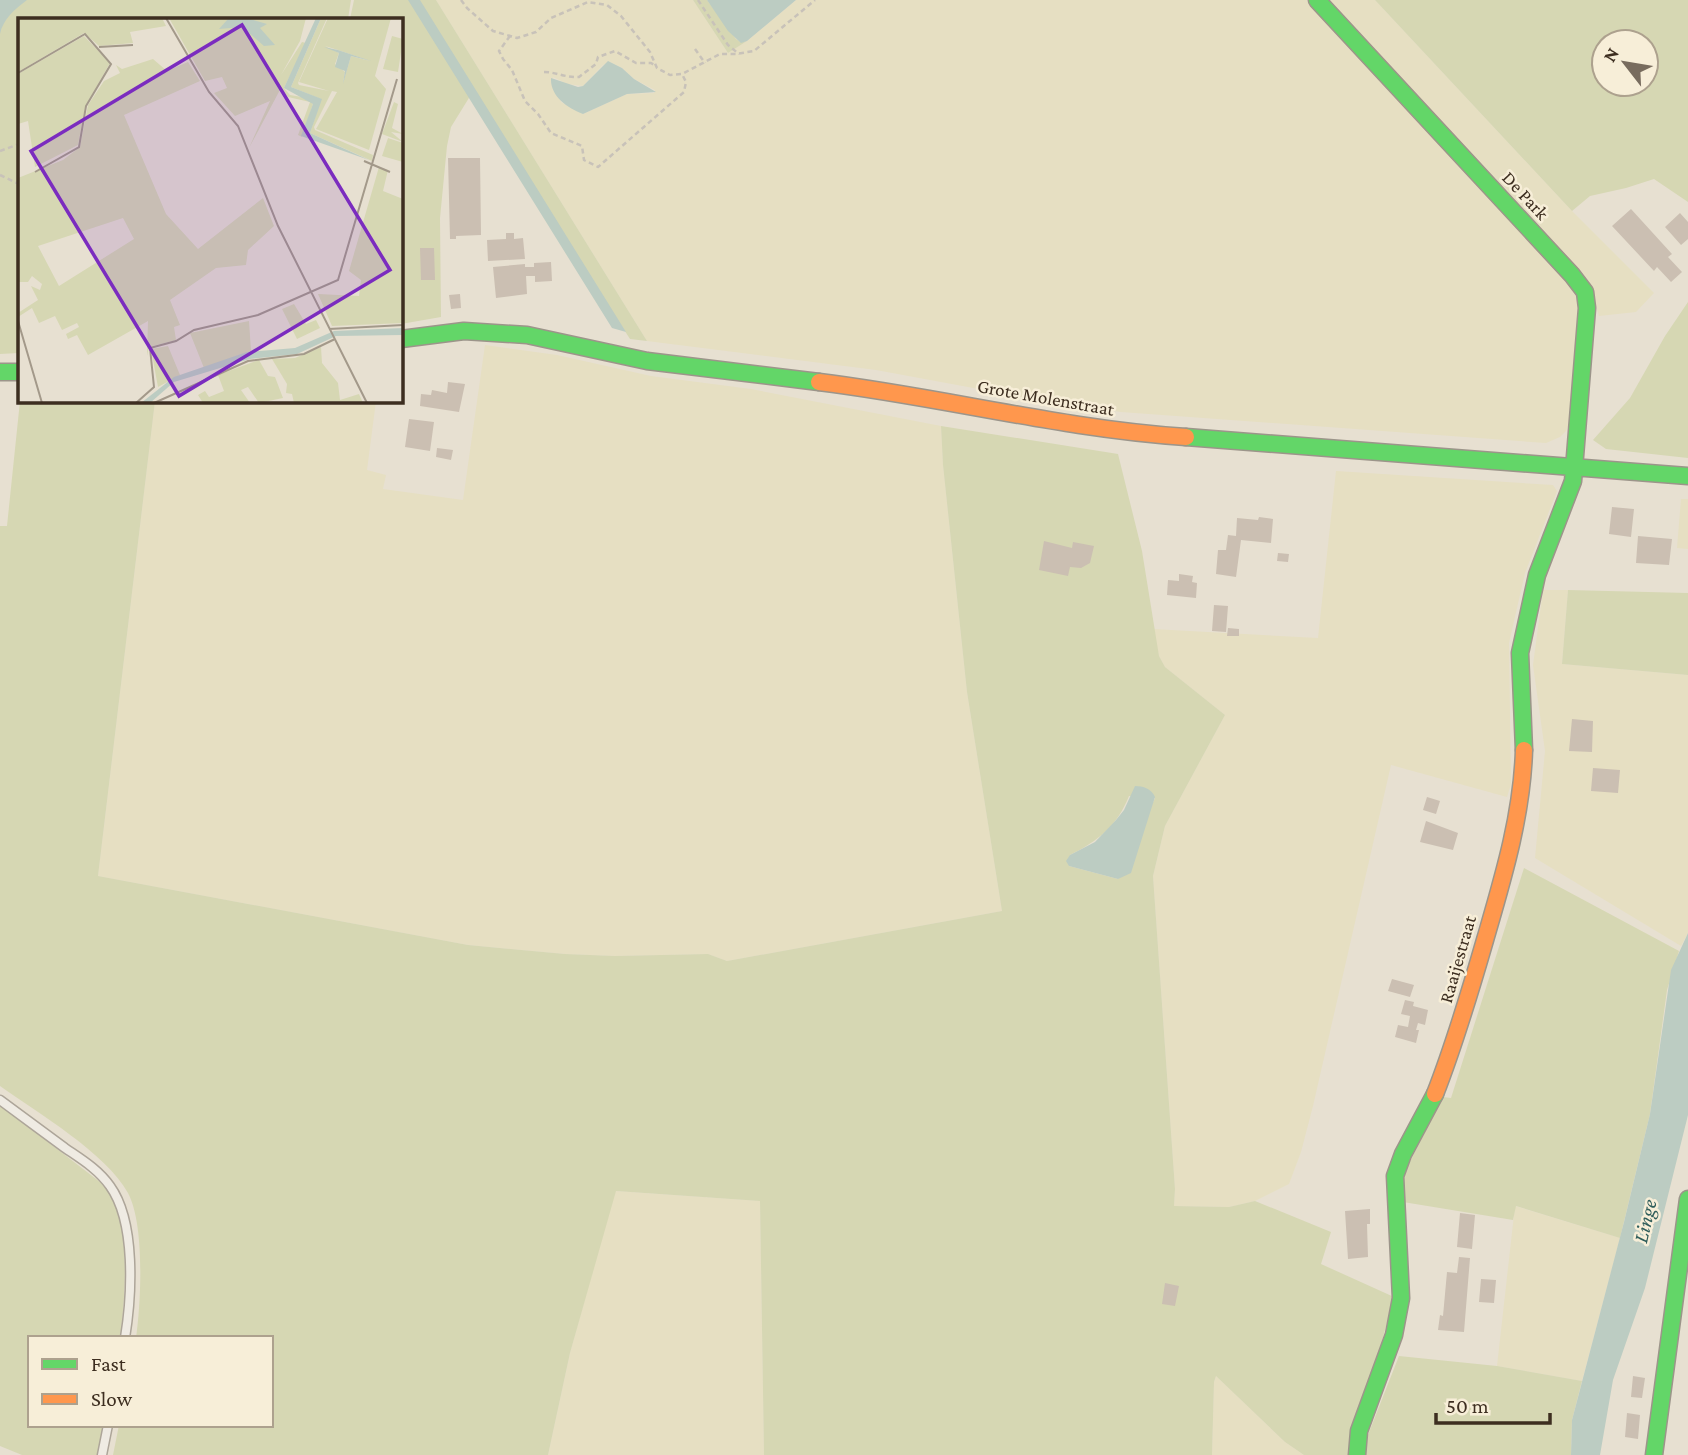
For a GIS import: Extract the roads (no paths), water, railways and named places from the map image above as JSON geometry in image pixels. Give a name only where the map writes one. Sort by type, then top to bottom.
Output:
[{"type":"street","name":"De Park","points":[[1317,0],[1585,292],[1587,308],[1575,466]]},
{"type":"street","name":"Grote Molenstraat","points":[[402,339],[464,331],[527,335],[647,361],[886,390],[1126,433],[1688,476]]},
{"type":"street","points":[[0,372],[18,372]]},
{"type":"street","name":"Raaijestraat","points":[[1357,1455],[1359,1431],[1394,1335],[1401,1298],[1395,1175],[1403,1154],[1433,1100],[1452,1052],[1507,864],[1519,809],[1524,753],[1520,653],[1525,623],[1537,575],[1573,481],[1575,466]]},
{"type":"street","points":[[1654,1455],[1688,1199]]},
{"type":"lane","points":[[0,1100],[91,1166],[110,1186],[119,1201],[127,1239],[130,1283],[125,1336]]},
{"type":"lane","points":[[102,1455],[108,1427]]},
{"type":"water","points":[[0,0],[27,0],[7,19],[0,34]]},
{"type":"water","points":[[408,0],[420,0],[626,332],[612,328]]},
{"type":"water","points":[[707,0],[796,0],[747,41],[741,43],[728,31]]},
{"type":"water","points":[[608,61],[656,92],[627,94],[583,114],[556,96],[551,78],[578,87],[583,86]]},
{"type":"water","points":[[1135,786],[1147,788],[1155,797],[1131,873],[1118,879],[1069,866],[1066,861],[1070,855],[1095,842],[1116,820],[1124,810]]},
{"type":"water","name":"Linge","points":[[1688,933],[1688,1115],[1645,1288],[1613,1380],[1600,1455],[1571,1455],[1572,1420],[1650,1114],[1671,970]]}]
